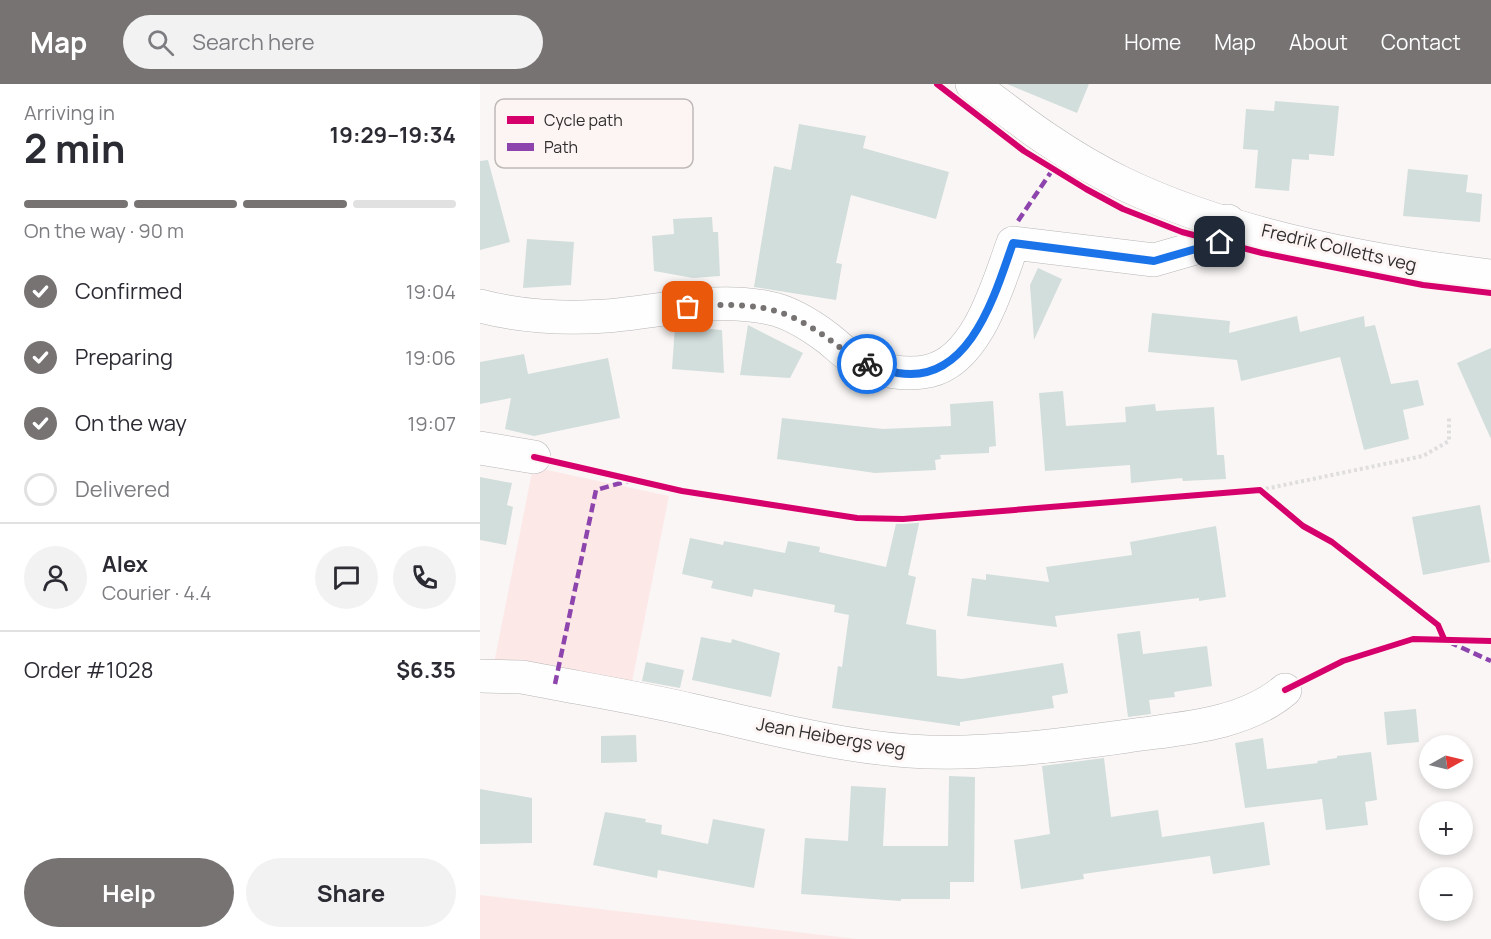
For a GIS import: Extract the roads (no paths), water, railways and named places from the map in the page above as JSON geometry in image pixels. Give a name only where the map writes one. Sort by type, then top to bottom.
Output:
[{"type":"street","name":"Fredrik Colletts veg","points":[[972,84],[1034,132],[1123,183],[1182,208],[1303,243],[1427,268],[1491,276]]},
{"type":"street","points":[[480,306],[516,316],[564,318],[729,303],[770,308],[799,319],[857,361],[900,374],[930,371],[955,357],[978,331],[1013,243],[1154,261],[1220,242],[1228,221]]},
{"type":"street","points":[[480,448],[534,457]]},
{"type":"street","name":"Jean Heibergs veg","points":[[480,676],[522,677],[688,709],[779,730],[872,747],[926,752],[1027,749],[1166,731],[1228,720],[1269,704],[1285,690]]}]
